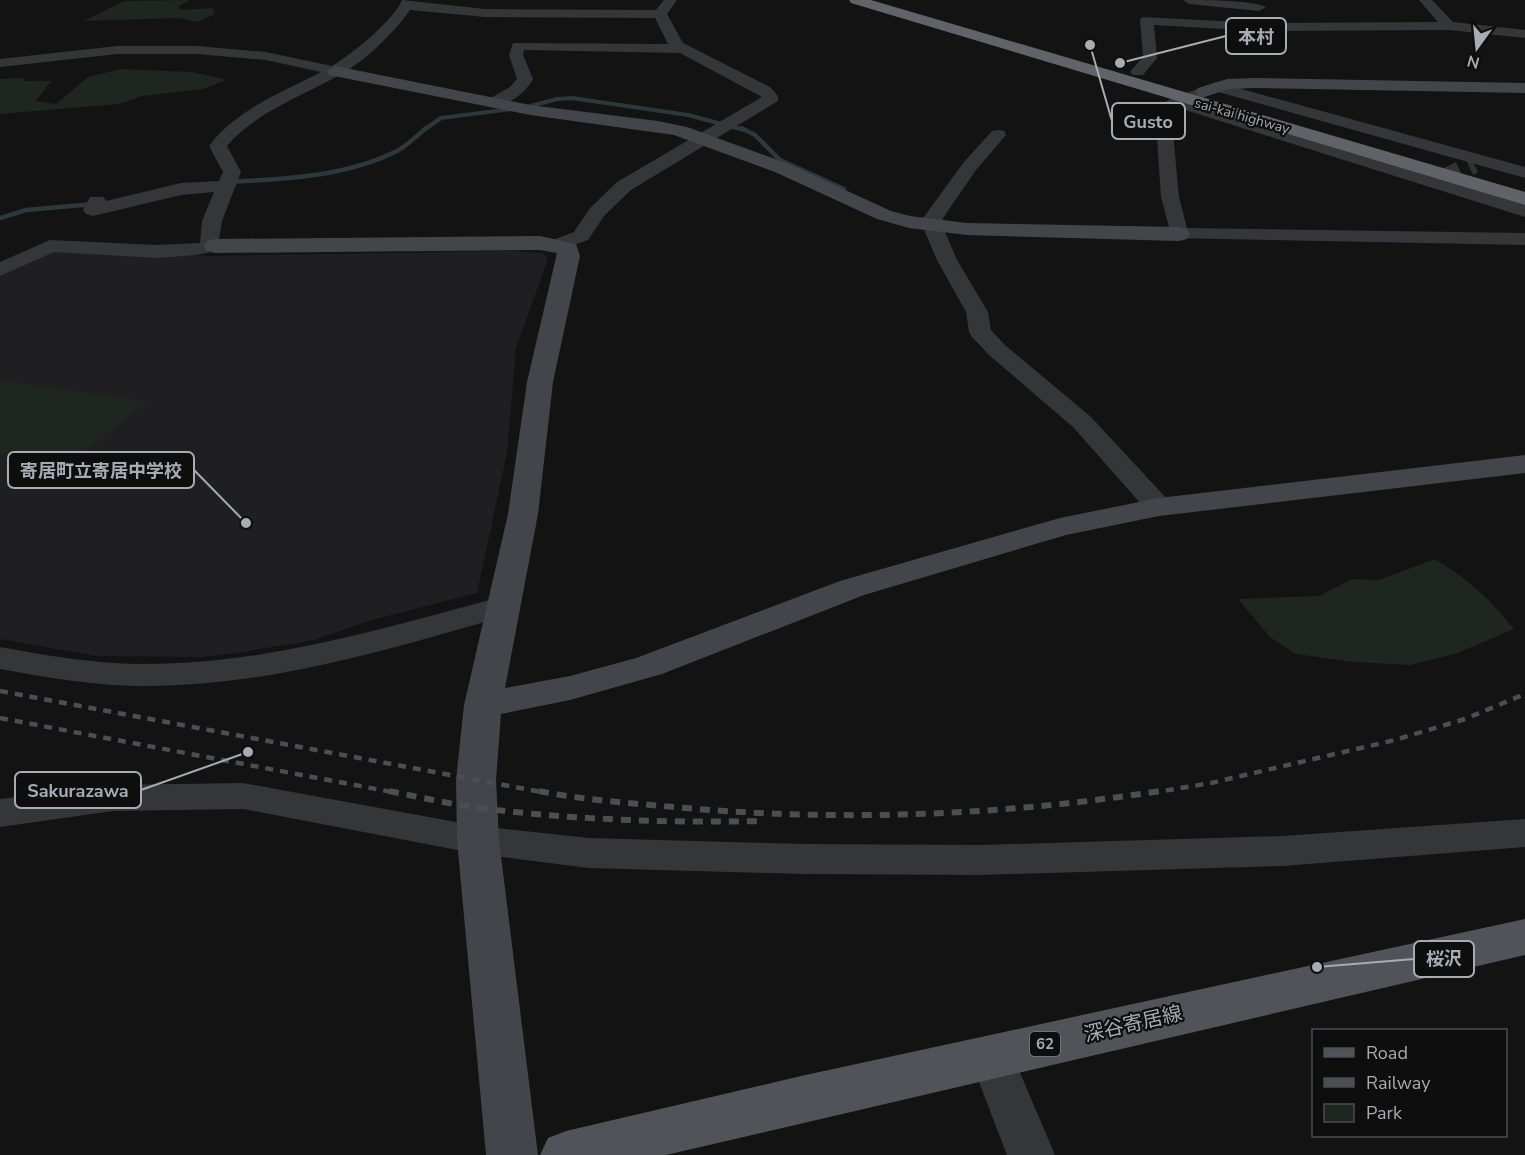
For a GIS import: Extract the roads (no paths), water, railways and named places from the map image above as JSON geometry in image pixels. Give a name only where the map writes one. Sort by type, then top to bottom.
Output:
[{"type":"highway","name":"sai-kai highway","points":[[856,0],[891,5],[1138,72],[1210,89],[1525,184]]},
{"type":"highway","name":"sai-kai highway","points":[[891,5],[1181,101],[1525,199]]},
{"type":"main road","name":"深谷寄居線","points":[[566,1155],[991,1056],[1525,937]]},
{"type":"street","points":[[660,14],[670,0]]},
{"type":"street","points":[[1189,0],[1273,9]]},
{"type":"street","points":[[1425,0],[1442,26]]},
{"type":"street","points":[[214,246],[209,241],[212,220],[232,172],[218,146],[224,137],[255,115],[335,71],[360,54],[398,18],[407,3],[485,13],[660,14]]},
{"type":"street","points":[[1318,13],[1525,34]]},
{"type":"street","points":[[557,245],[581,236],[597,212],[624,186],[770,101],[770,96],[764,90],[708,63],[673,41],[660,14]]},
{"type":"street","points":[[1138,72],[1150,57],[1147,20],[1259,27],[1442,26]]},
{"type":"street","points":[[494,103],[523,85],[525,79],[516,55],[518,46],[684,49]]},
{"type":"street","points":[[0,63],[117,50],[207,50],[266,56],[494,103],[545,112],[658,126],[707,139],[782,168],[884,215],[932,225],[967,229],[1525,239]]},
{"type":"street","points":[[1179,234],[1170,197],[1163,109],[1181,101],[1210,89],[1254,82],[1525,88]]},
{"type":"street","points":[[1210,89],[1477,163],[1525,173]]},
{"type":"street","points":[[1181,101],[1438,181],[1525,211]]},
{"type":"street","points":[[998,135],[952,189],[933,218],[932,225],[956,280],[977,312],[980,332],[997,350],[1082,423],[1159,507]]},
{"type":"street","points":[[97,201],[93,210],[181,189],[227,186]]},
{"type":"street","points":[[0,270],[50,246],[61,245],[194,250],[214,246],[540,243],[568,249],[569,256],[540,382],[523,514],[483,705],[476,780],[478,840],[512,1155]]},
{"type":"street","points":[[483,705],[570,688],[649,666],[852,588],[1060,527],[1159,507],[1525,464]]},
{"type":"street","points":[[0,658],[74,671],[153,675],[244,669],[352,648],[505,606]]},
{"type":"street","points":[[0,813],[113,798],[243,796],[478,840],[589,853],[803,860],[979,860],[1283,851],[1525,833]]},
{"type":"street","points":[[991,1056],[1031,1155]]},
{"type":"waterway","points":[[527,107],[557,99],[572,98],[688,115],[744,130]]},
{"type":"waterway","points":[[424,130],[441,118],[512,109]]},
{"type":"waterway","points":[[229,182],[314,175],[357,166],[397,151],[426,128]]},
{"type":"waterway","points":[[741,128],[755,135],[780,160],[844,189]]},
{"type":"waterway","points":[[0,218],[26,210],[94,204]]},
{"type":"tunnel","points":[[1443,179],[1474,164]]},
{"type":"railway","points":[[0,691],[547,793]]},
{"type":"railway","points":[[1151,793],[1211,783],[1395,740],[1465,719],[1525,694]]},
{"type":"railway","points":[[0,718],[397,793]]},
{"type":"railway","points":[[389,791],[468,806],[586,818],[693,822],[764,821]]},
{"type":"railway","points":[[539,791],[606,801],[735,812],[857,815],[979,811],[1160,791]]},
{"type":"place","name":"Gusto","points":[[1090,45]]},
{"type":"place","name":"本村","points":[[1120,63]]},
{"type":"place","name":"寄居町立寄居中学校","points":[[246,523]]},
{"type":"place","name":"Sakurazawa","points":[[248,752]]},
{"type":"place","name":"桜沢","points":[[1317,967]]}]
